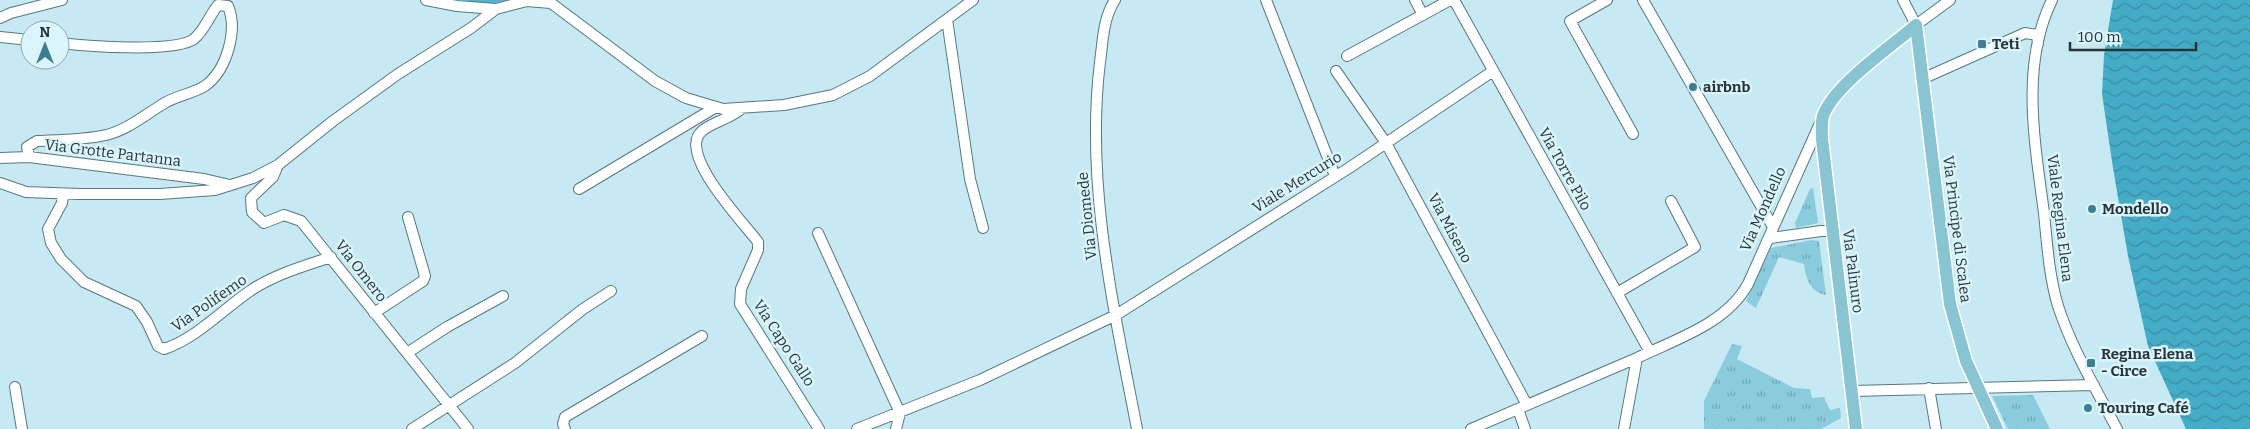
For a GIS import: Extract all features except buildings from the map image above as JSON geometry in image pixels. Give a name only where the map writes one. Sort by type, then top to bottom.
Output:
[{"type":"main road","name":"Via Principe di Scalea","points":[[1916,25],[1950,304],[1961,348],[1976,387],[1997,429]]},
{"type":"main road","name":"Via Mondello","points":[[1823,118],[1829,105],[1845,85],[1916,25]]},
{"type":"main road","name":"Via Palinuro","points":[[1823,118],[1822,139],[1832,234],[1856,429]]},
{"type":"street","points":[[0,18],[10,12],[62,0]]},
{"type":"street","points":[[426,0],[457,6],[496,9],[527,1],[551,3],[655,81],[686,98],[716,108],[784,105],[833,95],[870,76],[973,0]]},
{"type":"street","name":"Via Diomede","points":[[1115,0],[1104,30],[1095,125],[1100,206],[1116,315],[1137,429]]},
{"type":"street","points":[[1266,0],[1334,176]]},
{"type":"street","points":[[1415,0],[1423,15]]},
{"type":"street","points":[[1346,56],[1450,0]]},
{"type":"street","name":"Via Torre Pilo","points":[[1454,0],[1650,352]]},
{"type":"street","points":[[1607,0],[1570,21],[1633,134]]},
{"type":"street","points":[[1643,0],[1773,227]]},
{"type":"street","points":[[1903,0],[1916,25]]},
{"type":"street","name":"Via Mondello","points":[[1916,25],[1950,0]]},
{"type":"street","name":"Viale Regina Elena","points":[[2052,0],[2038,45],[2034,76],[2033,115],[2053,282],[2065,326],[2117,429]]},
{"type":"street","name":"Via Grotte Partanna","points":[[70,44],[143,48],[191,41],[199,35],[218,5],[228,6],[232,15],[231,35],[227,53],[218,73],[205,86],[164,103],[126,127],[106,135],[37,141],[27,147],[29,157],[170,175],[230,185],[253,178],[278,165],[333,121],[398,74],[471,28],[496,9]]},
{"type":"street","points":[[947,19],[970,179],[983,228]]},
{"type":"street","points":[[1922,79],[2025,33],[2036,35],[2038,45]]},
{"type":"street","points":[[0,37],[20,39]]},
{"type":"street","name":"Viale Mercurio","points":[[857,429],[980,380],[1116,315],[1386,143],[1493,71]]},
{"type":"street","name":"Via Miseno","points":[[1336,72],[1386,143],[1522,407],[1526,429]]},
{"type":"street","points":[[579,189],[716,108]]},
{"type":"street","name":"Via Capo Gallo","points":[[742,108],[735,115],[701,131],[695,142],[697,152],[707,177],[758,242],[758,250],[741,289],[740,304],[819,429]]},
{"type":"street","name":"Via Mondello","points":[[1471,429],[1650,352],[1704,325],[1735,304],[1748,284],[1823,118]]},
{"type":"street","points":[[0,158],[29,157]]},
{"type":"street","name":"Via Omero","points":[[278,165],[273,177],[251,198],[252,212],[264,223],[284,215],[301,221],[468,429]]},
{"type":"street","points":[[0,183],[26,192],[63,194],[160,194],[215,190],[230,185]]},
{"type":"street","name":"Via Polifemo","points":[[63,194],[62,203],[48,229],[51,243],[61,259],[84,282],[136,306],[147,322],[158,346],[164,349],[180,343],[251,290],[294,269],[331,257]]},
{"type":"street","points":[[1617,293],[1695,246],[1671,201]]},
{"type":"street","points":[[374,313],[423,281],[425,276],[408,217]]},
{"type":"street","points":[[1767,241],[1771,238],[1821,231],[1828,231],[1832,234]]},
{"type":"street","points":[[818,233],[900,413],[896,429]]},
{"type":"street","points":[[412,429],[515,362],[611,291]]},
{"type":"street","points":[[407,353],[447,327],[503,296]]},
{"type":"street","points":[[565,429],[563,424],[565,417],[702,336]]},
{"type":"street","points":[[1624,429],[1637,358]]},
{"type":"street","points":[[1852,391],[2094,385]]},
{"type":"street","points":[[15,387],[22,429]]},
{"type":"street","points":[[1929,388],[1936,429]]},
{"type":"green space","points":[[444,0],[508,0],[490,4]]},
{"type":"green space","points":[[1813,188],[1818,223],[1796,228],[1795,223],[1810,189]]},
{"type":"green space","points":[[1812,240],[1819,241],[1826,295],[1816,291],[1810,284],[1804,264],[1779,257],[1756,308],[1746,301],[1771,248]]},
{"type":"green space","points":[[1732,344],[1742,346],[1737,359],[1794,388],[1810,389],[1812,398],[1824,397],[1830,410],[1840,408],[1841,418],[1821,429],[1704,429],[1704,401]]},
{"type":"green space","points":[[2033,395],[2050,429],[2008,429],[1992,396]]},
{"type":"water","points":[[2113,0],[2250,0],[2250,429],[2186,429],[2148,346],[2128,256],[2102,94],[2104,55]]},
{"type":"place","name":"Teti","points":[[1982,44]]},
{"type":"place","name":"airbnb","points":[[1693,87]]},
{"type":"place","name":"Mondello","points":[[2092,209]]},
{"type":"place","name":"Regina Elena - Circe","points":[[2091,363]]},
{"type":"place","name":"Touring Café","points":[[2088,408]]}]
